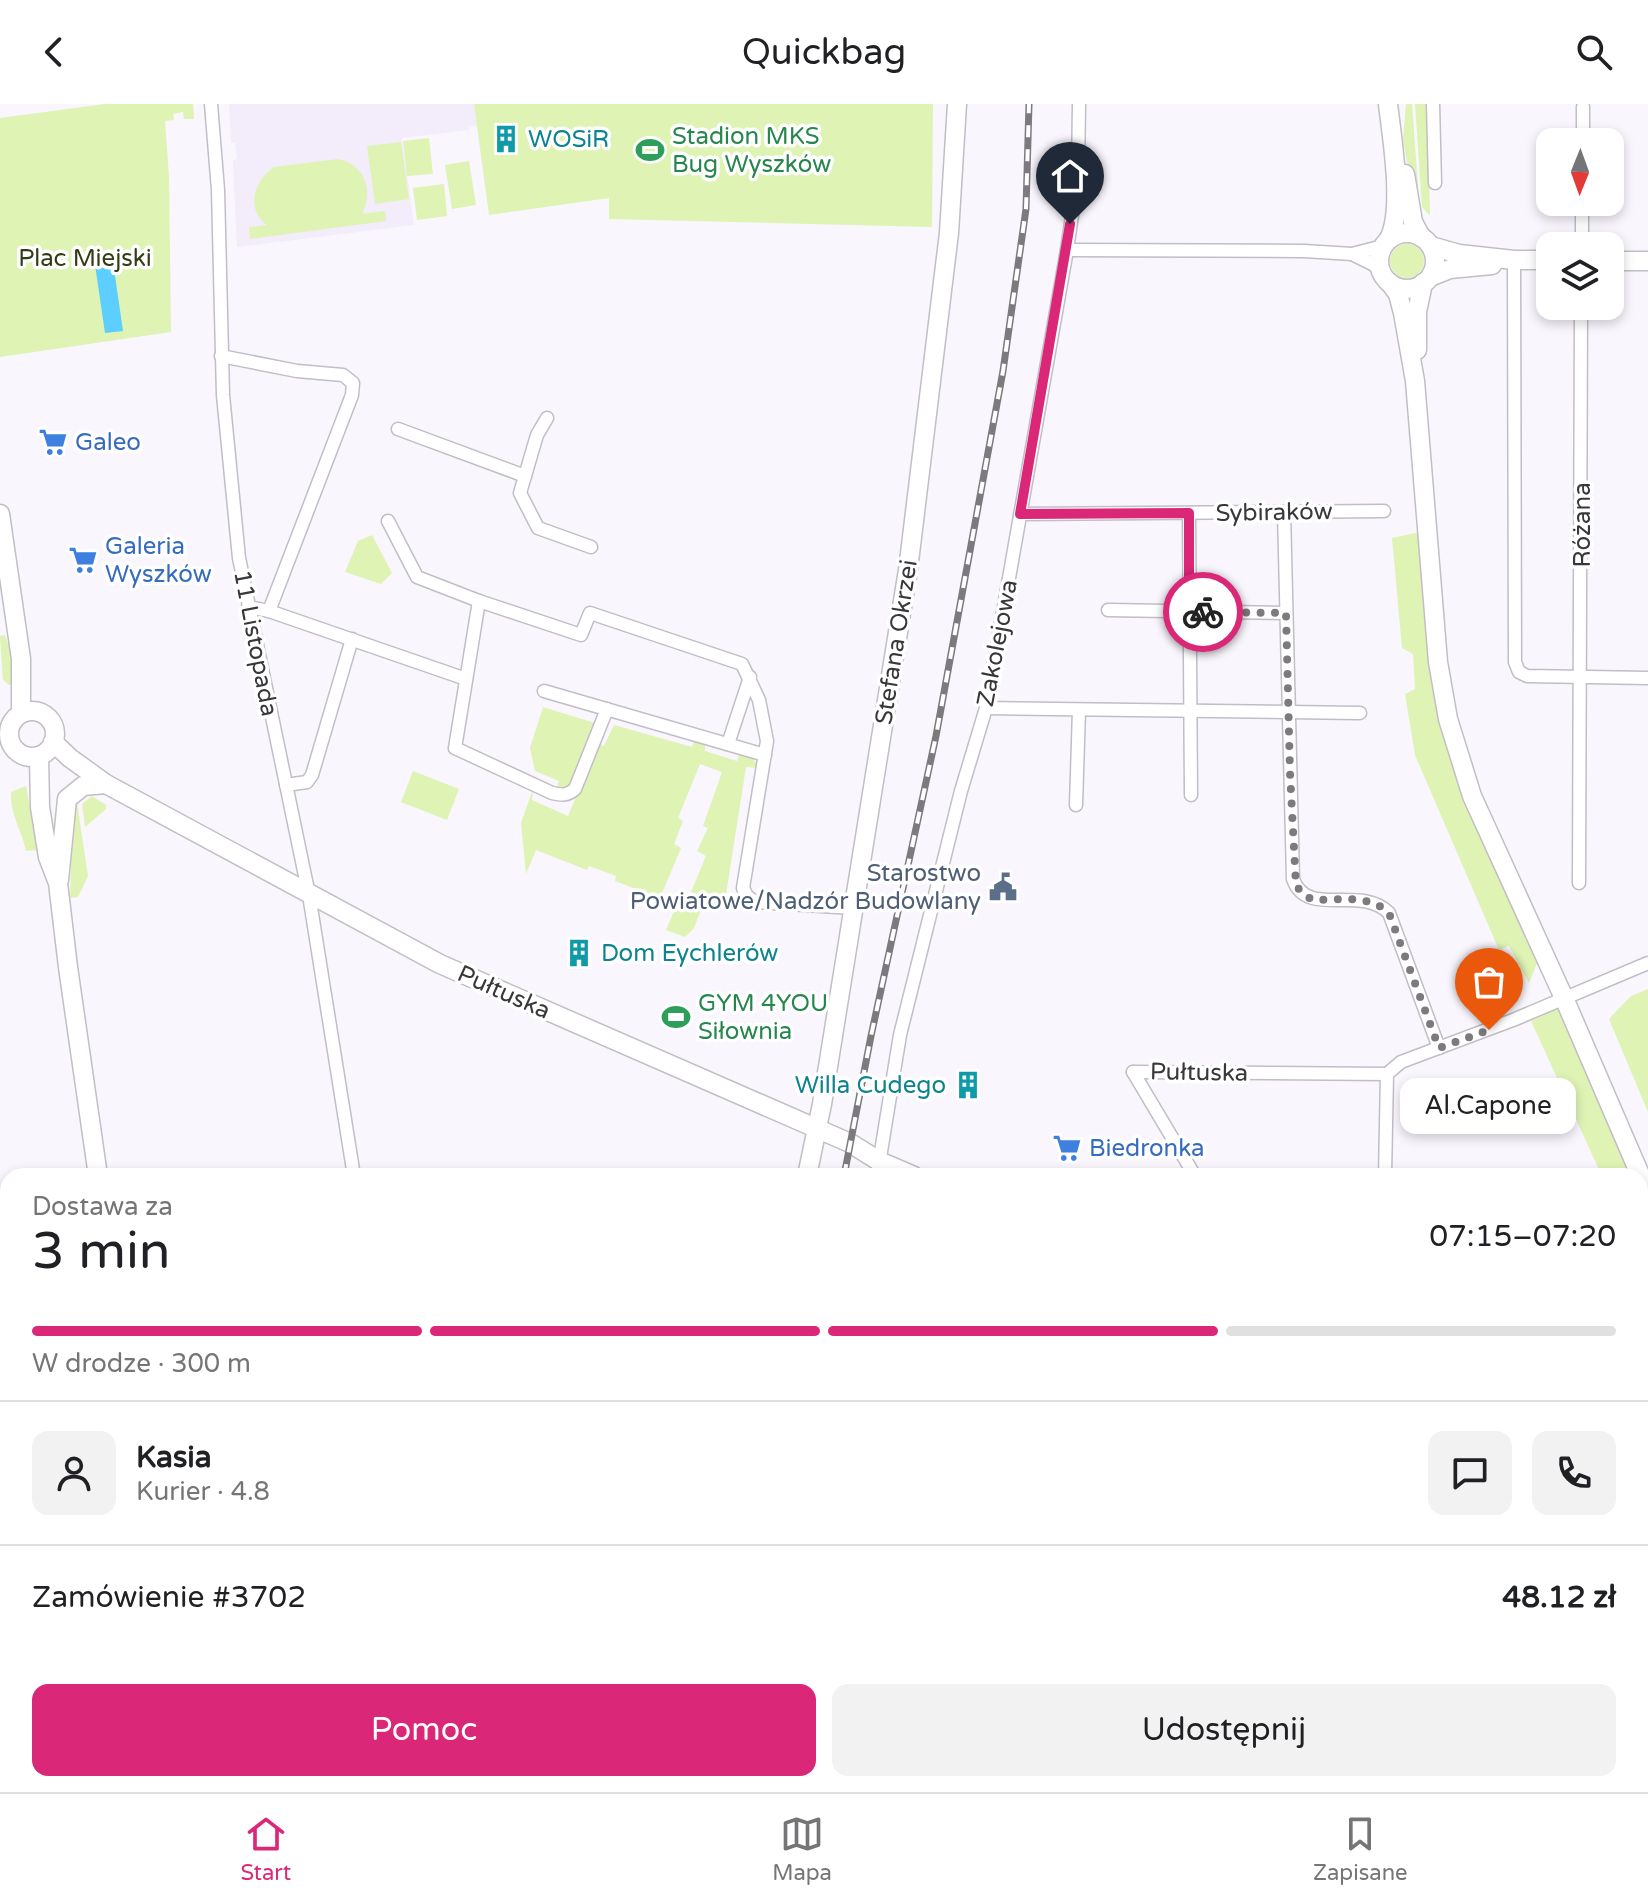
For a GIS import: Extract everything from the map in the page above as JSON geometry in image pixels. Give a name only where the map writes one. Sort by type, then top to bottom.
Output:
[{"type":"street","name":"11 Listopada","points":[[211,104],[218,190],[221,356],[234,519],[248,607],[309,895],[353,1168]]},
{"type":"street","name":"Stefana Okrzei","points":[[809,1168],[908,570],[949,233],[957,104]]},
{"type":"street","name":"Zakolejowa","points":[[878,1168],[900,1035],[957,804],[986,708],[1067,250],[1078,174],[1079,104]]},
{"type":"street","points":[[1388,104],[1396,209],[1395,223],[1380,253],[1385,276],[1398,294],[1415,381],[1438,662],[1448,719],[1472,796],[1637,1168]]},
{"type":"street","points":[[1397,104],[1410,208],[1435,262],[1417,312],[1415,381]]},
{"type":"street","points":[[1433,104],[1435,183]]},
{"type":"street","points":[[1583,107],[1583,128]]},
{"type":"street","points":[[1067,250],[1352,254],[1405,233],[1449,253],[1536,260]]},
{"type":"street","points":[[1352,254],[1406,289],[1450,269],[1514,260]]},
{"type":"street","points":[[1514,260],[1515,662],[1519,672],[1527,676],[1648,678]]},
{"type":"street","points":[[1624,261],[1648,261]]},
{"type":"street","name":"Różana","points":[[1579,883],[1581,320]]},
{"type":"street","points":[[221,356],[297,371],[343,375],[353,383],[352,395],[269,611]]},
{"type":"street","points":[[547,418],[537,435],[520,493],[538,528],[591,547]]},
{"type":"street","points":[[398,429],[525,476]]},
{"type":"street","name":"Sybiraków","points":[[1020,514],[1384,511]]},
{"type":"street","points":[[1284,512],[1288,713],[1296,886],[1314,900],[1368,900],[1389,913],[1439,1048]]},
{"type":"street","points":[[1189,513],[1191,795]]},
{"type":"street","points":[[0,514],[21,659],[28,675],[13,721],[12,746],[31,757],[45,751]]},
{"type":"street","points":[[388,521],[417,577],[581,635],[590,613],[742,664],[759,700],[767,741],[743,888],[755,902],[854,908]]},
{"type":"street","points":[[479,601],[455,748],[562,795],[570,793],[575,789],[607,709]]},
{"type":"street","points":[[248,607],[269,611],[466,679]]},
{"type":"street","points":[[1108,610],[1286,613]]},
{"type":"street","points":[[286,785],[307,782],[312,775],[352,639]]},
{"type":"street","points":[[728,744],[750,677]]},
{"type":"street","points":[[544,691],[765,755]]},
{"type":"street","points":[[986,708],[1360,713]]},
{"type":"street","points":[[1076,805],[1079,710]]},
{"type":"street","points":[[13,721],[52,723],[45,751],[40,807]]},
{"type":"street","points":[[17,751],[40,807],[48,857],[58,883]]},
{"type":"street","name":"Pułtuska","points":[[45,751],[70,758],[106,784],[440,964],[850,1143],[878,1168]]},
{"type":"street","points":[[97,1168],[58,883],[67,799],[83,786],[106,784]]},
{"type":"street","points":[[1385,1168],[1387,1074],[1401,1062],[1513,1020],[1648,963]]},
{"type":"street","name":"Pułtuska","points":[[1190,1168],[1133,1072],[1387,1074]]},
{"type":"shaded area","points":[[229,104],[474,104],[477,126],[468,130],[402,138],[414,225],[237,247],[233,160],[237,159],[235,143],[231,143]]},
{"type":"green space","name":"Plac Miejski","points":[[105,104],[193,104],[194,119],[184,119],[183,112],[173,114],[174,120],[165,121],[169,177],[171,332],[0,357],[0,118]]},
{"type":"green space","points":[[474,104],[933,104],[932,227],[609,219],[609,198],[489,215]]},
{"type":"green space","points":[[1406,104],[1412,104],[1419,201],[1414,204],[1403,139]]},
{"type":"green space","points":[[1415,104],[1428,104],[1430,216],[1422,207]]},
{"type":"green space","points":[[429,138],[433,174],[407,176],[403,141]]},
{"type":"green space","points":[[401,142],[409,199],[375,204],[367,146]]},
{"type":"green space","points":[[338,159],[355,167],[365,180],[367,196],[362,214],[385,211],[386,221],[250,239],[249,227],[267,225],[260,219],[254,203],[257,187],[267,173],[274,167]]},
{"type":"green space","points":[[469,161],[476,205],[452,209],[445,165]]},
{"type":"green space","points":[[444,184],[447,216],[417,220],[413,188]]},
{"type":"green space","points":[[1407,244],[1419,249],[1424,261],[1419,273],[1407,278],[1395,273],[1390,261],[1395,249]]},
{"type":"green space","points":[[1420,532],[1468,805],[1537,963],[1529,983],[1509,946],[1499,950],[1415,755],[1405,694],[1415,689],[1413,654],[1402,648],[1392,538]]},
{"type":"green space","points":[[372,535],[392,573],[381,584],[345,572],[358,541]]},
{"type":"green space","points":[[5,635],[16,684],[9,685],[3,680],[0,636]]},
{"type":"green space","points":[[543,707],[598,724],[568,790],[556,789],[559,781],[535,771],[530,748]]},
{"type":"green space","points":[[614,725],[692,747],[695,738],[705,742],[705,751],[737,761],[740,752],[751,758],[758,768],[746,767],[724,907],[701,910],[694,928],[685,937],[666,930],[675,909],[683,911],[706,856],[697,851],[708,828],[703,826],[722,772],[700,764],[678,818],[683,821],[674,844],[681,848],[660,898],[615,881],[616,876],[589,866],[587,870],[536,850],[526,874],[521,823],[533,789],[532,800],[568,816],[598,744],[604,746]]},
{"type":"green space","points":[[413,771],[459,789],[447,820],[401,802]]},
{"type":"green space","points":[[26,786],[38,850],[26,851],[12,808],[11,792]]},
{"type":"green space","points":[[92,796],[106,805],[106,809],[85,827],[82,804]]},
{"type":"green space","points":[[77,802],[88,876],[78,897],[70,898],[73,805]]},
{"type":"green space","points":[[1648,989],[1648,1112],[1609,1019],[1631,996]]},
{"type":"green space","points":[[1562,1007],[1630,1168],[1598,1168],[1531,1021]]},
{"type":"water","points":[[112,255],[123,331],[105,333],[94,258]]},
{"type":"railway","points":[[846,1168],[936,736],[1003,371],[1026,209],[1029,104]]},
{"type":"way so far","points":[[1203,612],[1286,613],[1293,879],[1299,891],[1314,900],[1368,900],[1389,913],[1439,1048],[1489,1030]]},
{"type":"place","name":"WOSiR","points":[[506,139]]},
{"type":"place","name":"Stadion MKS Bug Wyszków","points":[[650,150]]},
{"type":"place","name":"Galeo","points":[[53,442]]},
{"type":"place","name":"Galeria Wyszków","points":[[83,560]]},
{"type":"place","name":"Starostwo Powiatowe/Nadzór Budowlany","points":[[1003,887]]},
{"type":"place","name":"Dom Eychlerów","points":[[579,953]]},
{"type":"place","name":"GYM 4YOU Siłownia","points":[[676,1017]]},
{"type":"place","name":"Al.Capone","points":[[1489,1030]]},
{"type":"place","name":"Willa Cudego","points":[[968,1085]]},
{"type":"place","name":"Biedronka","points":[[1067,1148]]},
{"type":"route","points":[[1070,224],[1020,514],[1189,513],[1189,612],[1203,612]]}]
